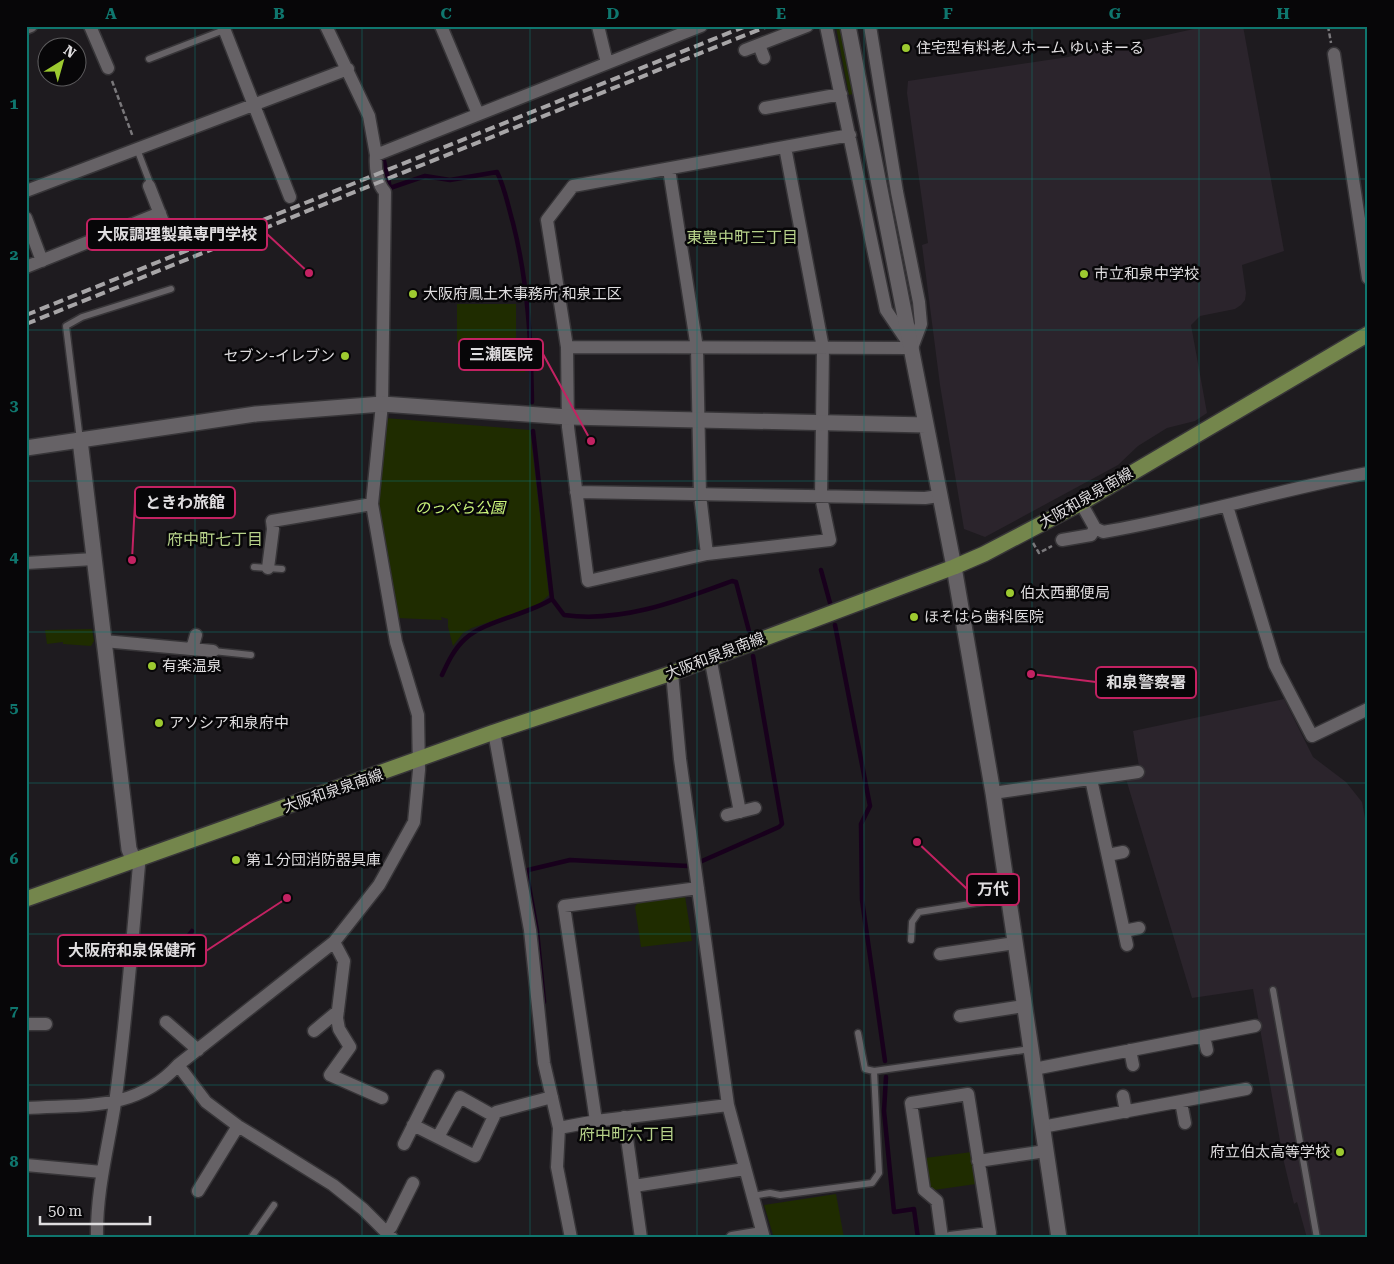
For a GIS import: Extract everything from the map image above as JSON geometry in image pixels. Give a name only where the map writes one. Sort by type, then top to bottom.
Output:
[{"type":"main road","name":"大阪和泉泉南線","points":[[26,899],[420,761],[494,732],[672,673],[710,657],[954,568],[1081,503],[1368,334]]},
{"type":"street","points":[[26,28],[31,26]]},
{"type":"street","points":[[90,26],[108,68]]},
{"type":"street","points":[[26,1108],[115,1102],[135,1097],[163,1082],[178,1065],[334,942],[379,885],[414,822],[420,761],[418,714],[396,642],[372,504],[382,404],[385,192],[381,189],[375,165],[376,155],[369,116],[326,26]]},
{"type":"street","points":[[441,26],[478,114]]},
{"type":"street","points":[[598,26],[607,62]]},
{"type":"street","points":[[376,155],[701,26]]},
{"type":"street","points":[[745,50],[807,26]]},
{"type":"street","points":[[826,26],[886,310],[912,348]]},
{"type":"street","points":[[848,26],[954,568],[993,793],[1060,1238]]},
{"type":"street","points":[[870,26],[897,192],[919,302],[921,324],[912,348]]},
{"type":"street","points":[[224,28],[290,197]]},
{"type":"street","points":[[759,45],[764,58]]},
{"type":"street","points":[[1334,54],[1368,278]]},
{"type":"street","points":[[26,192],[348,69]]},
{"type":"street","points":[[765,108],[841,94]]},
{"type":"street","points":[[785,147],[823,348],[821,496],[830,540],[707,554],[588,581],[568,417],[567,348],[547,220],[573,186],[850,135]]},
{"type":"street","points":[[669,168],[697,348],[700,495],[707,554]]},
{"type":"street","points":[[149,186],[171,242]]},
{"type":"street","points":[[26,267],[160,213]]},
{"type":"street","points":[[26,218],[42,260]]},
{"type":"street","points":[[567,348],[912,348]]},
{"type":"street","points":[[26,448],[256,414],[382,404],[568,417],[926,425]]},
{"type":"street","points":[[80,440],[129,849],[134,861],[139,865],[115,1102],[96,1211],[97,1238]]},
{"type":"street","points":[[1081,503],[1095,528],[1103,532],[1167,521],[1309,484],[1368,473]]},
{"type":"street","points":[[576,492],[925,498],[939,496]]},
{"type":"street","points":[[268,568],[273,529],[272,522],[372,504]]},
{"type":"street","points":[[1227,506],[1275,665],[1312,736],[1368,709]]},
{"type":"street","points":[[1062,540],[1091,535],[1095,528]]},
{"type":"street","points":[[26,563],[94,559]]},
{"type":"street","points":[[192,650],[196,635]]},
{"type":"street","points":[[104,641],[213,651]]},
{"type":"street","points":[[710,657],[740,812]]},
{"type":"street","points":[[672,673],[680,759],[728,1105],[763,1236],[732,1238]]},
{"type":"street","points":[[494,732],[530,930],[544,1063],[559,1128],[557,1167],[571,1238]]},
{"type":"street","points":[[993,793],[1138,772]]},
{"type":"street","points":[[1091,779],[1127,945]]},
{"type":"street","points":[[727,815],[754,808]]},
{"type":"street","points":[[1108,855],[1123,852]]},
{"type":"street","points":[[596,1121],[564,906],[698,888]]},
{"type":"street","points":[[1124,931],[1139,928]]},
{"type":"street","points":[[334,942],[344,961],[338,1011],[339,1029],[350,1047],[330,1075],[382,1098]]},
{"type":"street","points":[[940,954],[1015,943]]},
{"type":"street","points":[[960,1016],[1024,1006]]},
{"type":"street","points":[[314,1032],[338,1011]]},
{"type":"street","points":[[166,1022],[198,1050]]},
{"type":"street","points":[[26,1024],[46,1024]]},
{"type":"street","points":[[1034,1069],[1256,1026]]},
{"type":"street","points":[[1204,1036],[1207,1050]]},
{"type":"street","points":[[1130,1050],[1133,1065]]},
{"type":"street","points":[[178,1065],[206,1102],[238,1126],[334,1185],[363,1209],[389,1235]]},
{"type":"street","points":[[404,1144],[438,1076]]},
{"type":"street","points":[[1042,1127],[1246,1089]]},
{"type":"street","points":[[942,1238],[937,1202],[924,1190],[911,1103],[968,1094],[990,1233],[950,1238]]},
{"type":"street","points":[[1123,1096],[1126,1112]]},
{"type":"street","points":[[438,1137],[460,1097],[494,1116]]},
{"type":"street","points":[[413,1125],[475,1156],[496,1112],[552,1098]]},
{"type":"street","points":[[1181,1102],[1185,1123]]},
{"type":"street","points":[[559,1128],[624,1117],[728,1105]]},
{"type":"street","points":[[624,1117],[640,1238]]},
{"type":"street","points":[[198,1192],[238,1126]]},
{"type":"street","points":[[978,1161],[1046,1151]]},
{"type":"street","points":[[26,1165],[102,1172]]},
{"type":"street","points":[[634,1186],[745,1169]]},
{"type":"street","points":[[389,1235],[391,1227],[413,1183]]},
{"type":"lane","points":[[149,59],[224,28]]},
{"type":"lane","points":[[137,149],[150,183],[149,186]]},
{"type":"lane","points":[[80,440],[66,326],[82,318],[171,289]]},
{"type":"lane","points":[[254,567],[282,568]]},
{"type":"lane","points":[[213,651],[251,655]]},
{"type":"lane","points":[[911,940],[912,922],[919,912],[1008,898]]},
{"type":"lane","points":[[1273,990],[1317,1238]]},
{"type":"lane","points":[[858,1033],[862,1062],[865,1068],[874,1071],[1031,1049]]},
{"type":"lane","points":[[752,1196],[872,1183],[879,1173],[874,1071]]},
{"type":"lane","points":[[251,1238],[274,1205]]},
{"type":"path","points":[[108,68],[137,149]]},
{"type":"path","points":[[1033,543],[1039,553],[1062,540]]},
{"type":"shaded area","name":"市立和泉中学校","points":[[1207,26],[1243,26],[1284,251],[1242,265],[1246,293],[1245,300],[1241,305],[1235,309],[1200,316],[1191,325],[1207,413],[1195,421],[1167,428],[1138,446],[1118,465],[985,537],[964,529],[940,385],[922,245],[928,243],[907,93],[908,81],[1068,57]]},
{"type":"shaded area","points":[[1284,699],[1313,757],[1346,782],[1362,802],[1368,834],[1368,1238],[1307,1238],[1297,1202],[1294,1204],[1283,1158],[1253,989],[1192,998],[1126,779],[1141,778],[1133,731]]},
{"type":"green space","points":[[854,26],[870,90],[849,95],[836,27]]},
{"type":"green space","points":[[457,304],[516,304],[516,344],[457,343]]},
{"type":"green space","points":[[486,348],[524,348],[525,372],[486,371]]},
{"type":"green space","name":"のっぺら公園","points":[[385,418],[530,430],[549,595],[538,605],[472,628],[463,633],[453,646],[448,619],[441,617],[442,620],[397,618],[379,506]]},
{"type":"green space","points":[[92,629],[94,641],[91,646],[63,644],[63,642],[47,644],[45,630]]},
{"type":"green space","points":[[685,896],[692,941],[641,947],[635,907],[638,902]]},
{"type":"green space","points":[[972,1152],[976,1184],[934,1190],[929,1185],[925,1158]]},
{"type":"green space","points":[[836,1194],[844,1238],[774,1238],[764,1205]]},
{"type":"waterway","points":[[384,161],[390,188],[425,176],[450,180],[497,172],[513,223],[522,267],[530,335],[532,402]]},
{"type":"waterway","points":[[533,431],[552,599],[564,615],[586,617],[628,613],[670,603],[732,581],[736,582],[749,631]]},
{"type":"waterway","points":[[821,570],[830,603]]},
{"type":"waterway","points":[[442,675],[458,647],[473,633],[483,627],[542,605],[552,599]]},
{"type":"waterway","points":[[835,625],[870,806],[861,824],[862,900],[885,1061]]},
{"type":"waterway","points":[[702,861],[782,824],[753,656]]},
{"type":"waterway","points":[[544,1002],[537,931],[527,875],[528,870],[570,860],[688,866]]},
{"type":"waterway","points":[[169,961],[192,931]]},
{"type":"waterway","points":[[886,1077],[884,1111],[894,1212],[914,1209],[918,1238]]},
{"type":"railway","points":[[26,315],[746,26]]},
{"type":"railway","points":[[26,324],[768,26]]},
{"type":"place","name":"住宅型有料老人ホーム ゆいまーる","points":[[906,48]]},
{"type":"place","name":"大阪調理製菓専門学校","points":[[309,273]]},
{"type":"place","name":"市立和泉中学校","points":[[1084,274]]},
{"type":"place","name":"大阪府鳳土木事務所 和泉工区","points":[[413,294]]},
{"type":"place","name":"セブン-イレブン","points":[[345,356]]},
{"type":"place","name":"三瀬医院","points":[[591,441]]},
{"type":"place","name":"ときわ旅館","points":[[132,560]]},
{"type":"place","name":"伯太西郵便局","points":[[1010,593]]},
{"type":"place","name":"ほそはら歯科医院","points":[[914,617]]},
{"type":"place","name":"有楽温泉","points":[[152,666]]},
{"type":"place","name":"和泉警察署","points":[[1031,674]]},
{"type":"place","name":"アソシア和泉府中","points":[[159,723]]},
{"type":"place","name":"万代","points":[[917,842]]},
{"type":"place","name":"第１分団消防器具庫","points":[[236,860]]},
{"type":"place","name":"大阪府和泉保健所","points":[[287,898]]},
{"type":"place","name":"府立伯太高等学校","points":[[1340,1152]]},
{"type":"district","name":"東豊中町三丁目","points":[[742,237]]},
{"type":"district","name":"府中町七丁目","points":[[215,539]]},
{"type":"district","name":"府中町六丁目","points":[[627,1134]]}]
